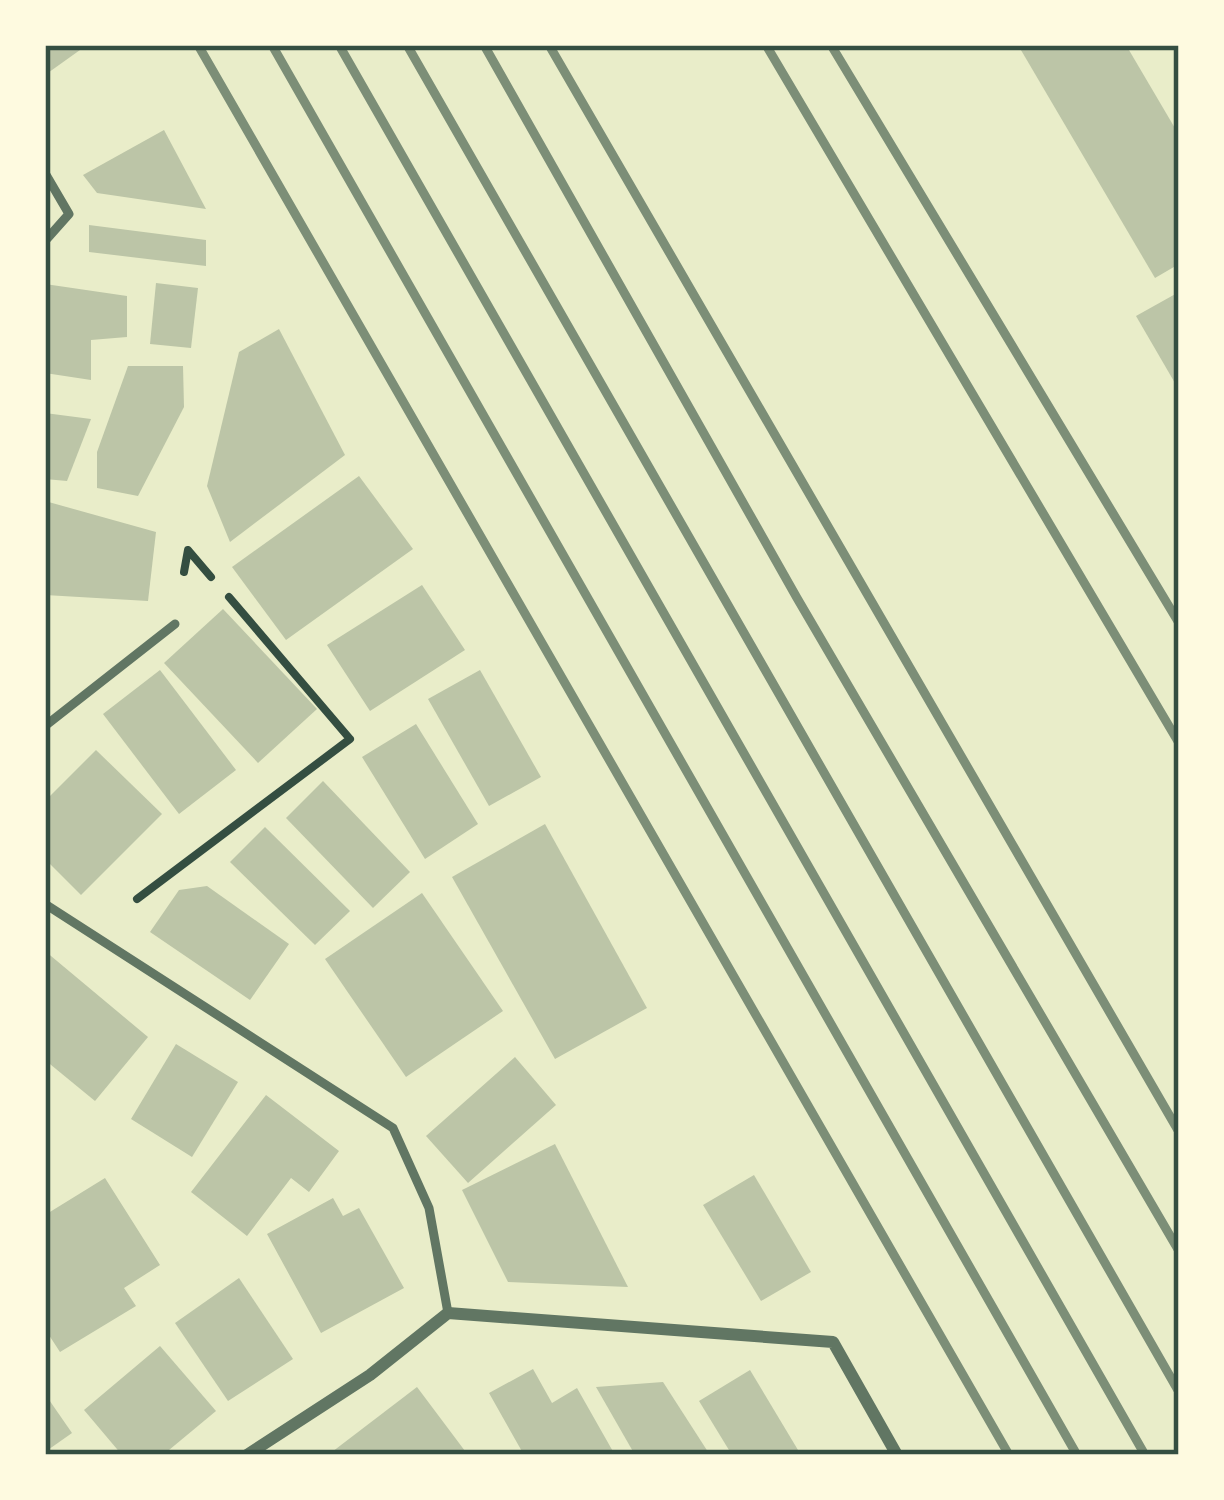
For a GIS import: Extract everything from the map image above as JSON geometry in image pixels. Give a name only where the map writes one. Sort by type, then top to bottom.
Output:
[{"type":"street","points":[[247,1455],[370,1375],[448,1313],[833,1342],[897,1455]]},
{"type":"lane","points":[[45,172],[69,214],[45,241]]},
{"type":"lane","points":[[45,726],[175,624]]},
{"type":"lane","points":[[45,904],[88,936],[393,1127],[429,1208],[448,1313]]},
{"type":"path","points":[[88,936],[350,739],[188,550],[175,624]]},
{"type":"building","points":[[45,45],[87,45],[45,75]]},
{"type":"building","points":[[1018,45],[1126,45],[1179,135],[1179,264],[1155,278]]},
{"type":"building","points":[[164,130],[206,209],[97,193],[83,175]]},
{"type":"building","points":[[89,225],[206,240],[206,266],[89,252]]},
{"type":"building","points":[[156,283],[198,288],[191,348],[150,344]]},
{"type":"building","points":[[45,284],[127,296],[127,337],[91,340],[91,380],[45,373]]},
{"type":"building","points":[[1179,292],[1179,390],[1136,316]]},
{"type":"building","points":[[279,329],[345,455],[230,542],[207,486],[239,352]]},
{"type":"building","points":[[128,366],[183,366],[184,407],[138,496],[97,488],[97,452]]},
{"type":"building","points":[[45,413],[91,419],[67,481],[45,479]]},
{"type":"building","points":[[359,476],[413,549],[286,640],[232,567]]},
{"type":"building","points":[[45,501],[156,532],[148,601],[45,595]]},
{"type":"building","points":[[422,585],[465,650],[370,711],[327,645]]},
{"type":"building","points":[[223,609],[317,709],[258,763],[164,663]]},
{"type":"building","points":[[160,670],[236,770],[179,814],[103,714]]},
{"type":"building","points":[[480,670],[541,777],[489,806],[428,699]]},
{"type":"building","points":[[416,724],[478,824],[425,859],[362,757]]},
{"type":"building","points":[[96,750],[162,814],[81,895],[45,859],[45,801]]},
{"type":"building","points":[[323,781],[410,872],[373,908],[286,818]]},
{"type":"building","points":[[545,824],[647,1008],[555,1059],[452,877]]},
{"type":"building","points":[[265,827],[350,911],[315,945],[230,862]]},
{"type":"building","points":[[207,886],[289,944],[250,1000],[150,932],[179,890]]},
{"type":"building","points":[[422,893],[503,1011],[406,1077],[325,959]]},
{"type":"building","points":[[45,951],[148,1037],[95,1101],[45,1060]]},
{"type":"building","points":[[176,1044],[238,1082],[192,1157],[131,1119]]},
{"type":"building","points":[[515,1057],[556,1105],[468,1183],[426,1136]]},
{"type":"building","points":[[266,1095],[339,1151],[309,1192],[291,1178],[247,1236],[191,1192]]},
{"type":"building","points":[[555,1144],[628,1287],[508,1282],[462,1190]]},
{"type":"building","points":[[754,1175],[811,1272],[761,1301],[703,1205]]},
{"type":"building","points":[[105,1178],[160,1265],[124,1288],[136,1306],[60,1352],[45,1329],[45,1215]]},
{"type":"building","points":[[333,1198],[343,1216],[359,1208],[404,1288],[321,1333],[267,1234]]},
{"type":"building","points":[[239,1278],[293,1359],[228,1401],[175,1323]]},
{"type":"building","points":[[160,1346],[216,1411],[163,1455],[122,1455],[84,1410]]},
{"type":"building","points":[[533,1369],[552,1403],[577,1388],[615,1455],[524,1455],[489,1393]]},
{"type":"building","points":[[750,1370],[801,1455],[732,1455],[699,1401]]},
{"type":"building","points":[[663,1382],[710,1455],[635,1455],[596,1387]]},
{"type":"building","points":[[417,1387],[468,1455],[328,1455]]},
{"type":"building","points":[[45,1394],[72,1433],[45,1452]]},
{"type":"railway","points":[[198,45],[1009,1455]]},
{"type":"railway","points":[[272,45],[1077,1455]]},
{"type":"railway","points":[[339,45],[1145,1455]]},
{"type":"railway","points":[[407,45],[1179,1392]]},
{"type":"railway","points":[[484,45],[797,598],[1179,1251]]},
{"type":"railway","points":[[549,45],[1179,1132]]},
{"type":"railway","points":[[766,45],[1179,743]]},
{"type":"railway","points":[[831,45],[1179,623]]}]
